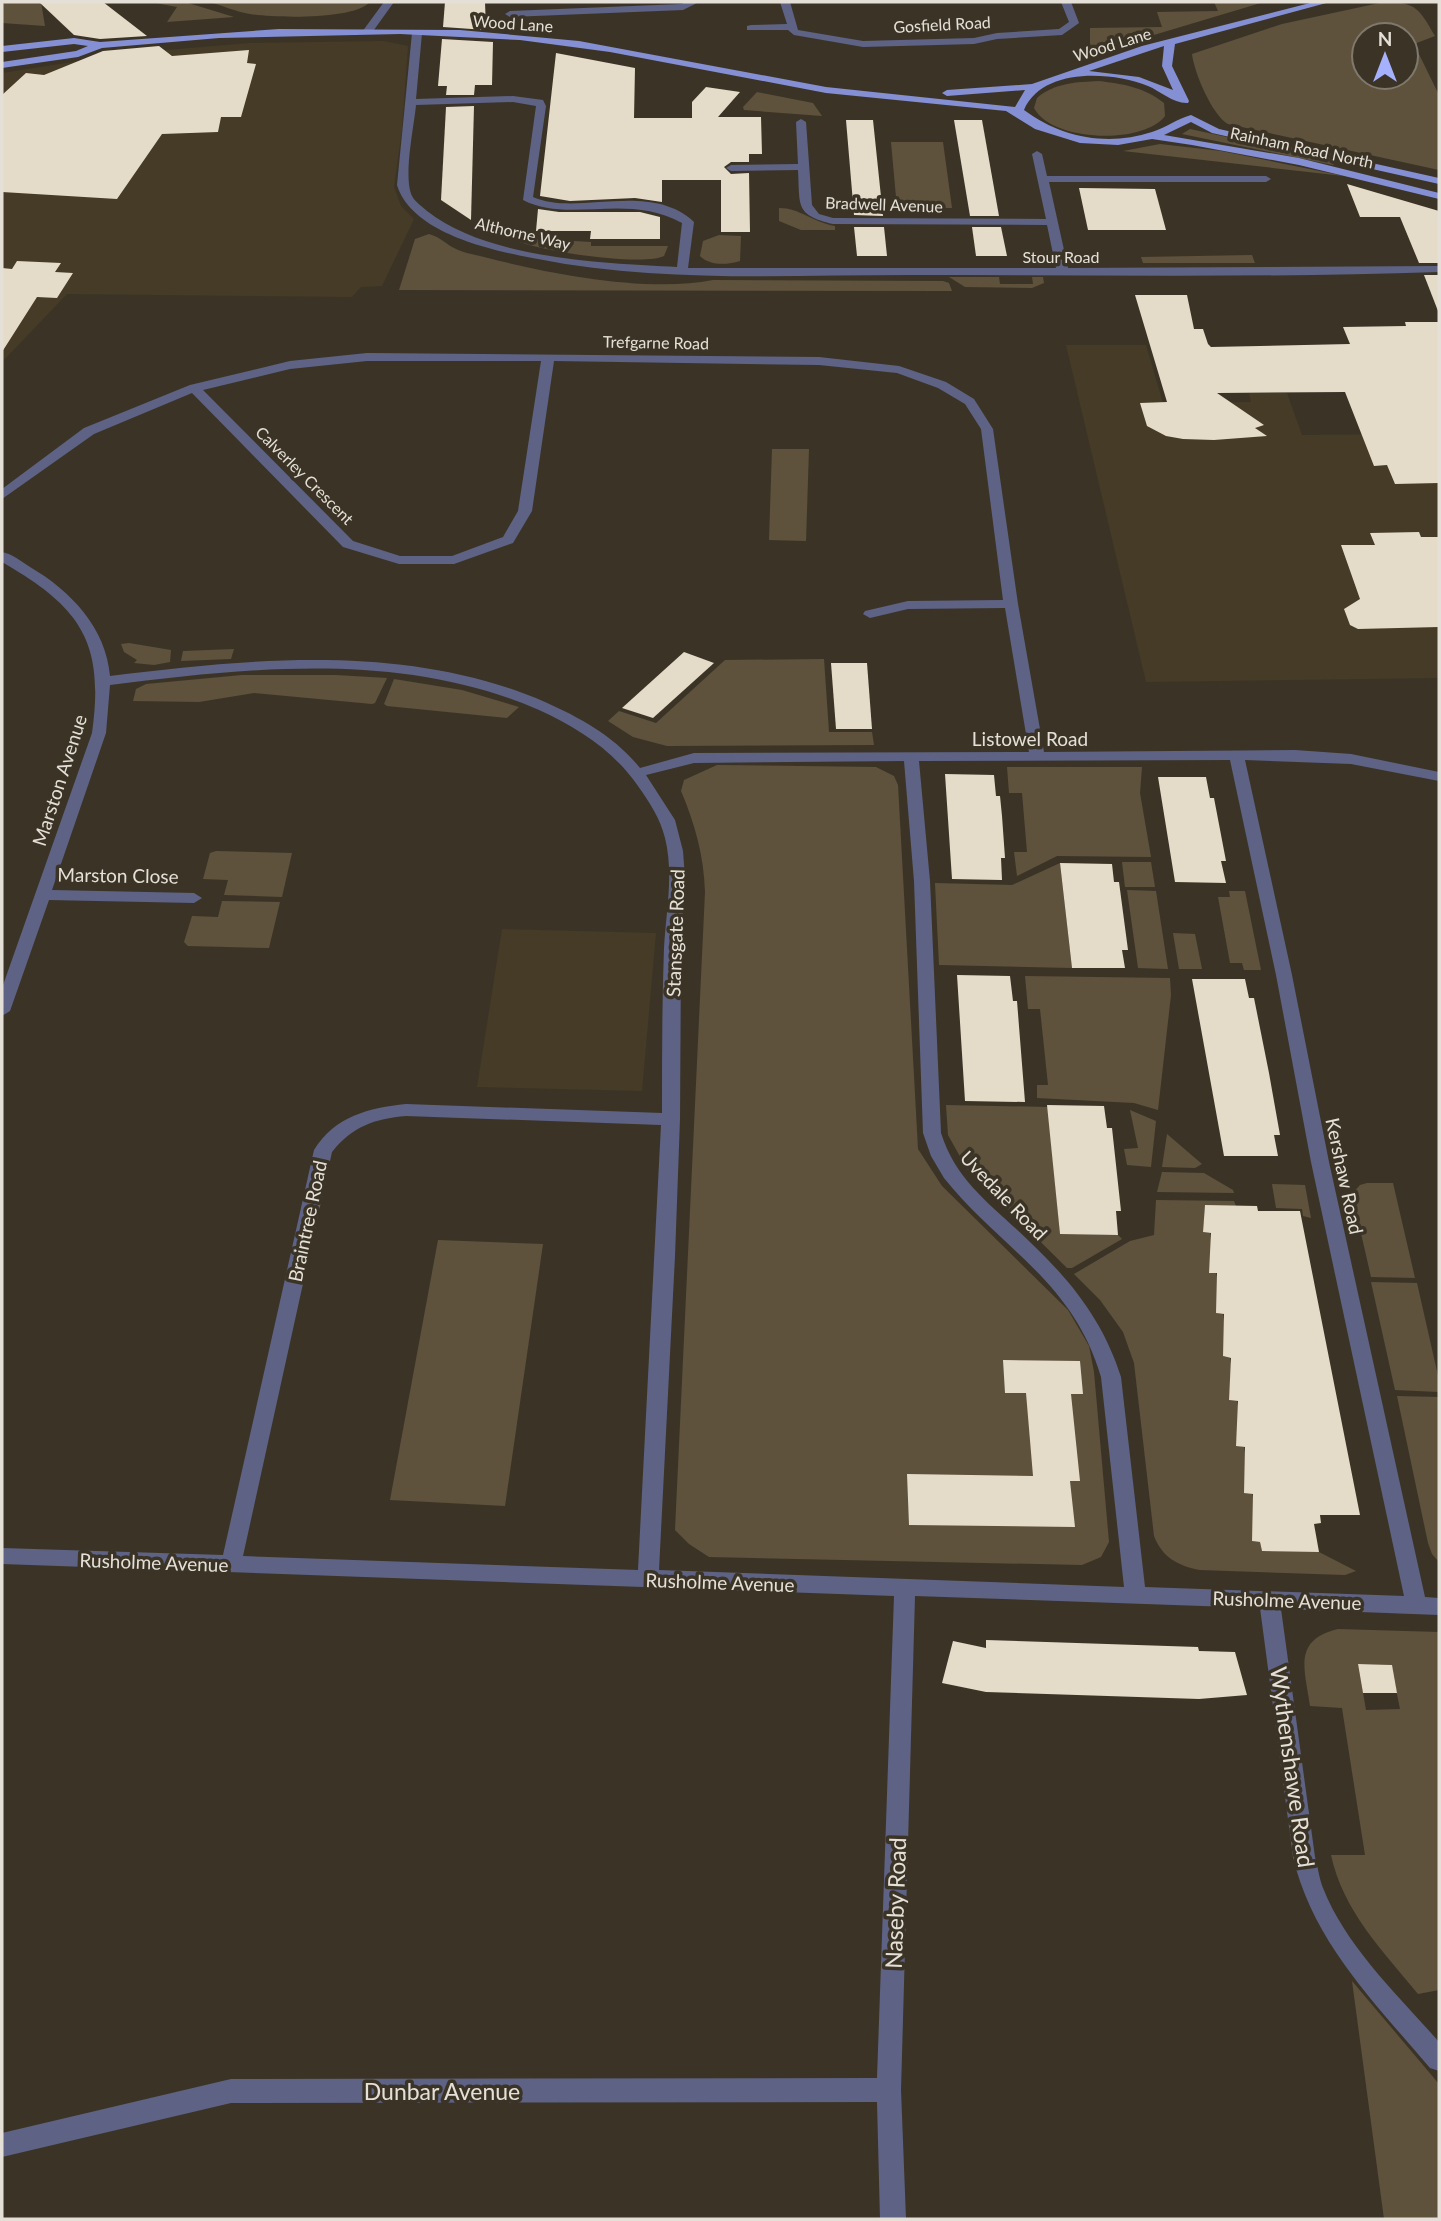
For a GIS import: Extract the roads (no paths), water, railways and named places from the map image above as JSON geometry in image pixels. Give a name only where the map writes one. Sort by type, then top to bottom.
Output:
[{"type":"main road","name":"Wood Lane","points":[[920,97],[1031,88],[1146,48],[1170,44],[1262,16],[1325,2]]},
{"type":"main road","name":"Wood Lane","points":[[2,49],[74,41],[100,45],[259,32],[490,35],[578,44],[648,55],[791,85],[920,97],[1018,111]]},
{"type":"main road","points":[[2,37],[49,44]]},
{"type":"main road","name":"Wood Lane","points":[[1170,44],[1165,65],[1191,118]]},
{"type":"main road","name":"Wood Lane","points":[[2,65],[78,54],[100,45]]},
{"type":"main road","points":[[1063,77],[1101,75],[1140,80],[1184,101]]},
{"type":"main road","points":[[1031,88],[1023,96],[1018,111],[1039,127],[1080,140],[1116,142],[1156,137],[1191,118]]},
{"type":"main road","name":"Rainham Road North","points":[[1191,118],[1216,131],[1353,159],[1439,181]]},
{"type":"main road","name":"Rainham Road North","points":[[1156,137],[1267,155],[1359,174],[1439,196]]},
{"type":"street","points":[[367,32],[389,2]]},
{"type":"street","points":[[510,14],[683,7],[694,2]]},
{"type":"street","points":[[785,2],[791,27]]},
{"type":"street","name":"Gosfield Road","points":[[751,27],[791,27],[794,32],[863,44],[974,41],[997,36],[1062,32],[1074,23],[1066,2]]},
{"type":"street","name":"Althorne Way","points":[[417,33],[402,185],[410,203],[432,221],[452,232],[506,248],[608,267],[682,271]]},
{"type":"street","points":[[410,102],[513,99],[539,102],[541,106],[527,198],[554,205],[640,205],[666,208],[688,222],[682,271]]},
{"type":"street","name":"Bradwell Avenue","points":[[801,122],[806,206],[815,216],[833,220],[1051,222]]},
{"type":"street","points":[[1037,155],[1063,272]]},
{"type":"street","points":[[731,167],[804,167]]},
{"type":"street","points":[[1042,178],[1266,179]]},
{"type":"street","name":"Stour Road","points":[[682,271],[1439,270]]},
{"type":"street","name":"Trefgarne Road","points":[[2,495],[89,431],[194,388],[290,365],[367,357],[548,358],[819,361],[899,370],[942,385],[970,402],[987,429],[1011,604],[1037,757]]},
{"type":"street","name":"Calverley Crescent","points":[[194,388],[348,544],[400,560],[454,560],[508,540],[525,511],[548,358]]},
{"type":"street","name":"Marston Avenue","points":[[2,556],[30,571],[63,596],[86,623],[101,652],[106,681],[106,703],[99,733],[2,1011]]},
{"type":"street","points":[[870,614],[908,605],[1011,604]]},
{"type":"street","name":"Stansgate Road","points":[[106,681],[177,672],[253,667],[353,666],[404,669],[438,675],[533,700],[587,729],[622,754],[638,773],[666,817],[679,862],[673,935],[671,1119],[648,1579]]},
{"type":"street","name":"Listowel Road","points":[[638,773],[694,758],[1237,756],[1351,758],[1439,776]]},
{"type":"street","name":"Kershaw Road","points":[[1237,756],[1284,975],[1320,1162],[1416,1604]]},
{"type":"street","name":"Uvedale Road","points":[[911,758],[922,881],[932,1133],[942,1160],[959,1184],[1059,1281],[1088,1318],[1105,1349],[1111,1377],[1135,1595]]},
{"type":"street","points":[[1422,771],[1428,764],[1439,762]]},
{"type":"street","name":"Marston Close","points":[[43,895],[194,898]]},
{"type":"street","name":"Braintree Road","points":[[232,1564],[323,1150],[340,1129],[372,1114],[406,1110],[671,1119]]},
{"type":"street","name":"Rusholme Avenue","points":[[2,1556],[1439,1606]]},
{"type":"street","name":"Naseby Road","points":[[893,2219],[889,2090],[905,1587]]},
{"type":"street","name":"Wythenshawe Road","points":[[1269,1599],[1304,1857],[1312,1889],[1329,1922],[1356,1959],[1439,2060]]},
{"type":"street","name":"Dunbar Avenue","points":[[2,2145],[231,2091],[889,2090]]}]
